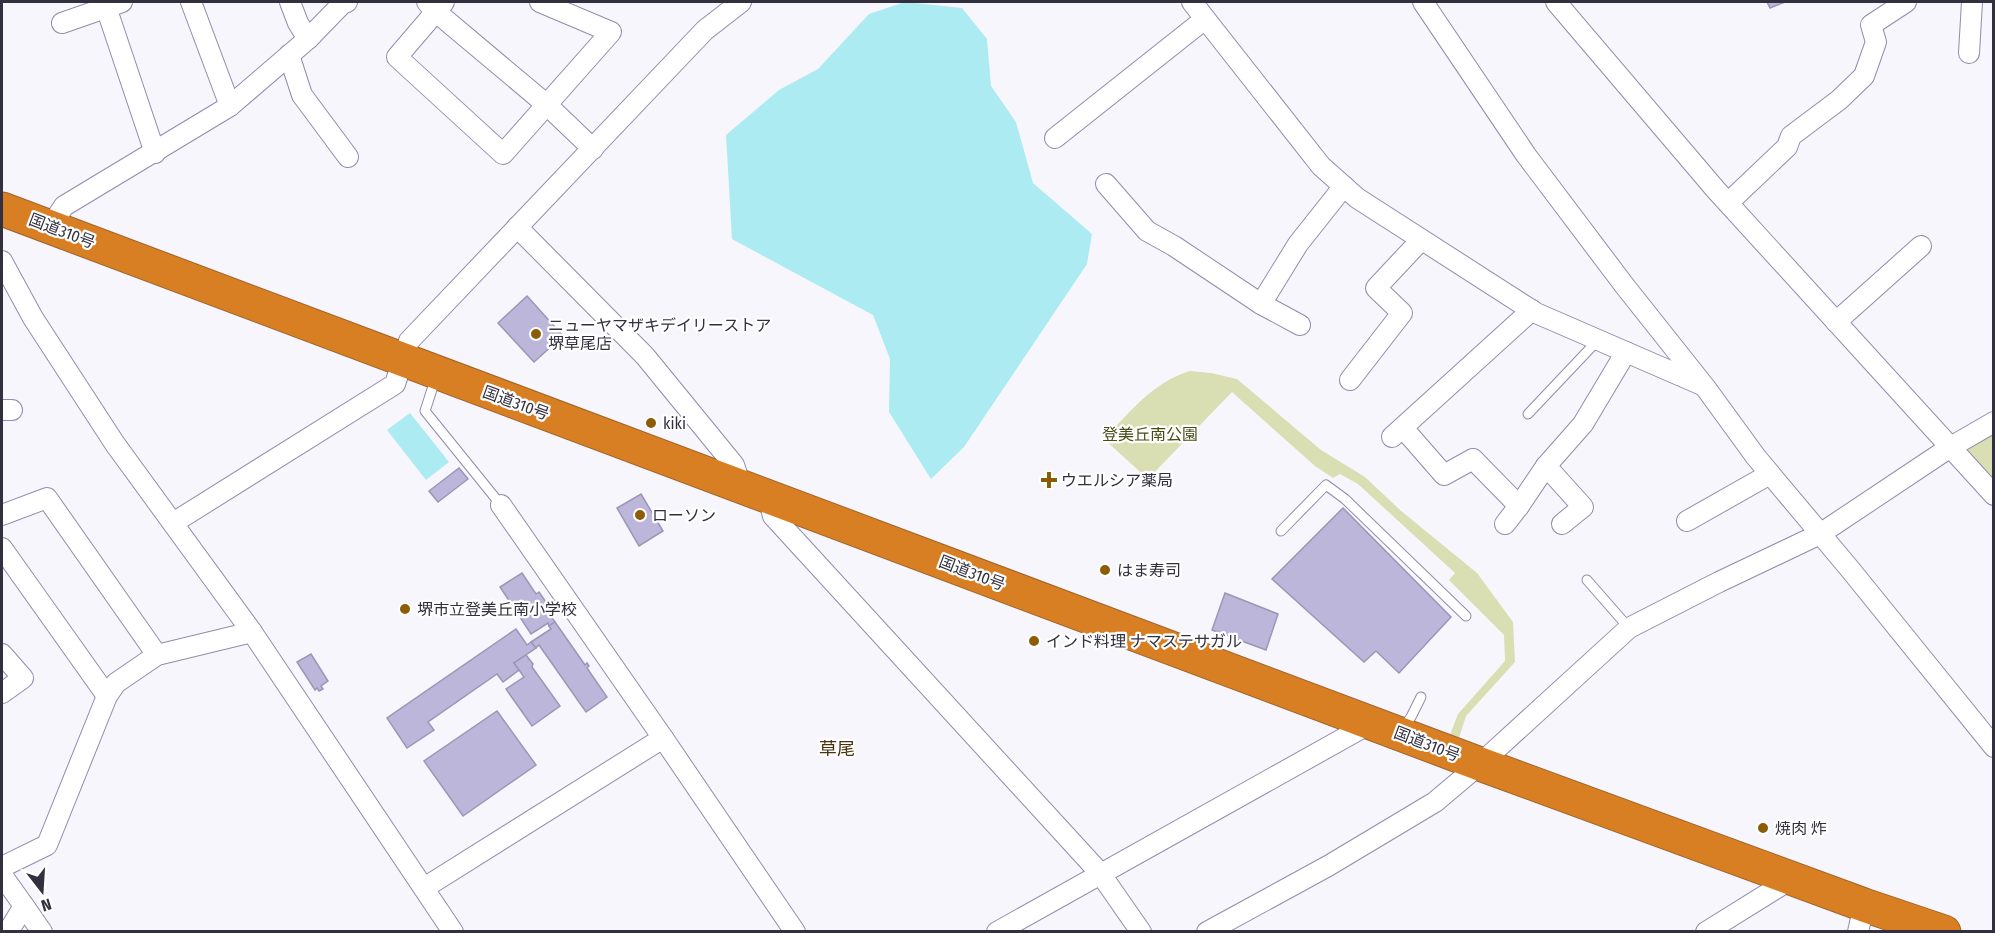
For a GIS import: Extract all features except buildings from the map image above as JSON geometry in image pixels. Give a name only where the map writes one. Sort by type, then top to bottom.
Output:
[{"type":"highway","name":"国道310号","points":[[2,209],[1480,764],[1792,878],[1861,918],[1944,932]]},
{"type":"street","points":[[191,2],[230,106]]},
{"type":"street","points":[[290,2],[298,23],[308,39]]},
{"type":"street","points":[[50,227],[64,206],[230,106],[308,39],[346,2]]},
{"type":"street","points":[[540,2],[611,32],[547,105],[503,154],[397,57],[435,5],[547,105],[593,149]]},
{"type":"street","points":[[173,523],[395,384],[409,341],[705,30],[741,2]]},
{"type":"street","points":[[1192,2],[1321,166],[1357,198],[1532,310],[1705,387]]},
{"type":"street","points":[[1423,2],[1526,155],[1624,285],[1770,474],[1994,747]]},
{"type":"street","points":[[1556,2],[1716,190],[1994,495]]},
{"type":"street","points":[[1729,202],[1787,147],[1791,136],[1839,100],[1864,76],[1876,42],[1871,25],[1906,2]]},
{"type":"street","points":[[1969,53],[1972,2]]},
{"type":"street","points":[[62,23],[114,4],[155,153]]},
{"type":"street","points":[[1055,138],[1205,19]]},
{"type":"street","points":[[289,55],[302,95],[348,158]]},
{"type":"street","points":[[1106,184],[1147,231],[1174,246],[1261,304],[1300,326]]},
{"type":"street","points":[[1261,304],[1298,244],[1344,186]]},
{"type":"street","points":[[517,227],[645,356],[773,516],[1100,873],[1141,932]]},
{"type":"street","points":[[1350,380],[1402,313],[1376,288],[1421,240]]},
{"type":"street","points":[[1836,322],[1921,246]]},
{"type":"street","points":[[2,261],[33,318],[108,434],[252,632],[453,932]]},
{"type":"street","points":[[1519,506],[1473,459],[1444,475],[1397,432],[1532,310]]},
{"type":"street","points":[[1505,524],[1546,466],[1583,424],[1626,352]]},
{"type":"street","points":[[1206,932],[1328,866],[1435,802],[1629,628],[1820,534],[1949,448],[1994,422]]},
{"type":"street","points":[[1546,466],[1583,507],[1563,524]]},
{"type":"street","points":[[1687,521],[1770,474]]},
{"type":"street","points":[[2,515],[47,498],[157,656]]},
{"type":"street","points":[[501,505],[795,932]]},
{"type":"street","points":[[2,548],[107,696]]},
{"type":"street","points":[[2,867],[47,845],[107,696],[116,682],[157,656],[252,632]]},
{"type":"street","points":[[2,654],[23,678],[2,693]]},
{"type":"street","points":[[997,932],[1271,780],[1384,728]]},
{"type":"street","points":[[423,888],[663,738]]},
{"type":"street","points":[[2,875],[42,932]]},
{"type":"street","points":[[1706,932],[1792,878]]},
{"type":"street","points":[[8,932],[24,906]]},
{"type":"lane","points":[[1528,414],[1598,340]]},
{"type":"lane","points":[[438,374],[429,393],[425,411],[501,505]]},
{"type":"lane","points":[[1281,531],[1326,485],[1345,499],[1466,616]]},
{"type":"lane","points":[[1587,580],[1629,628]]},
{"type":"lane","points":[[1384,728],[1412,717],[1421,697]]},
{"type":"green space","name":"登美丘南公園","points":[[1190,371],[1237,379],[1321,450],[1365,477],[1400,510],[1477,573],[1513,622],[1515,662],[1466,716],[1459,738],[1450,735],[1458,714],[1505,661],[1504,635],[1449,580],[1455,573],[1358,484],[1340,474],[1333,478],[1315,466],[1232,392],[1148,479],[1104,439],[1153,390]]},
{"type":"green space","points":[[1993,427],[1993,479],[1988,482],[1963,446]]},
{"type":"water","points":[[905,2],[962,8],[987,39],[991,86],[1016,122],[1033,183],[1092,234],[1087,264],[964,447],[931,479],[889,412],[890,359],[873,315],[732,239],[726,135],[779,90],[818,69],[869,14]]},
{"type":"water","points":[[410,413],[449,462],[426,480],[387,430]]},
{"type":"place","name":"ニューヤマザキデイリーストア 堺草尾店","points":[[536,334]]},
{"type":"place","name":"kiki","points":[[651,423]]},
{"type":"place","name":"ウエルシア薬局","points":[[1049,480]]},
{"type":"place","name":"ローソン","points":[[640,515]]},
{"type":"place","name":"はま寿司","points":[[1105,570]]},
{"type":"place","name":"堺市立登美丘南小学校","points":[[405,609]]},
{"type":"place","name":"インド料理 ナマステサガル","points":[[1034,641]]},
{"type":"place","name":"焼肉 炸","points":[[1763,828]]},
{"type":"district","name":"草尾","points":[[837,749]]}]
